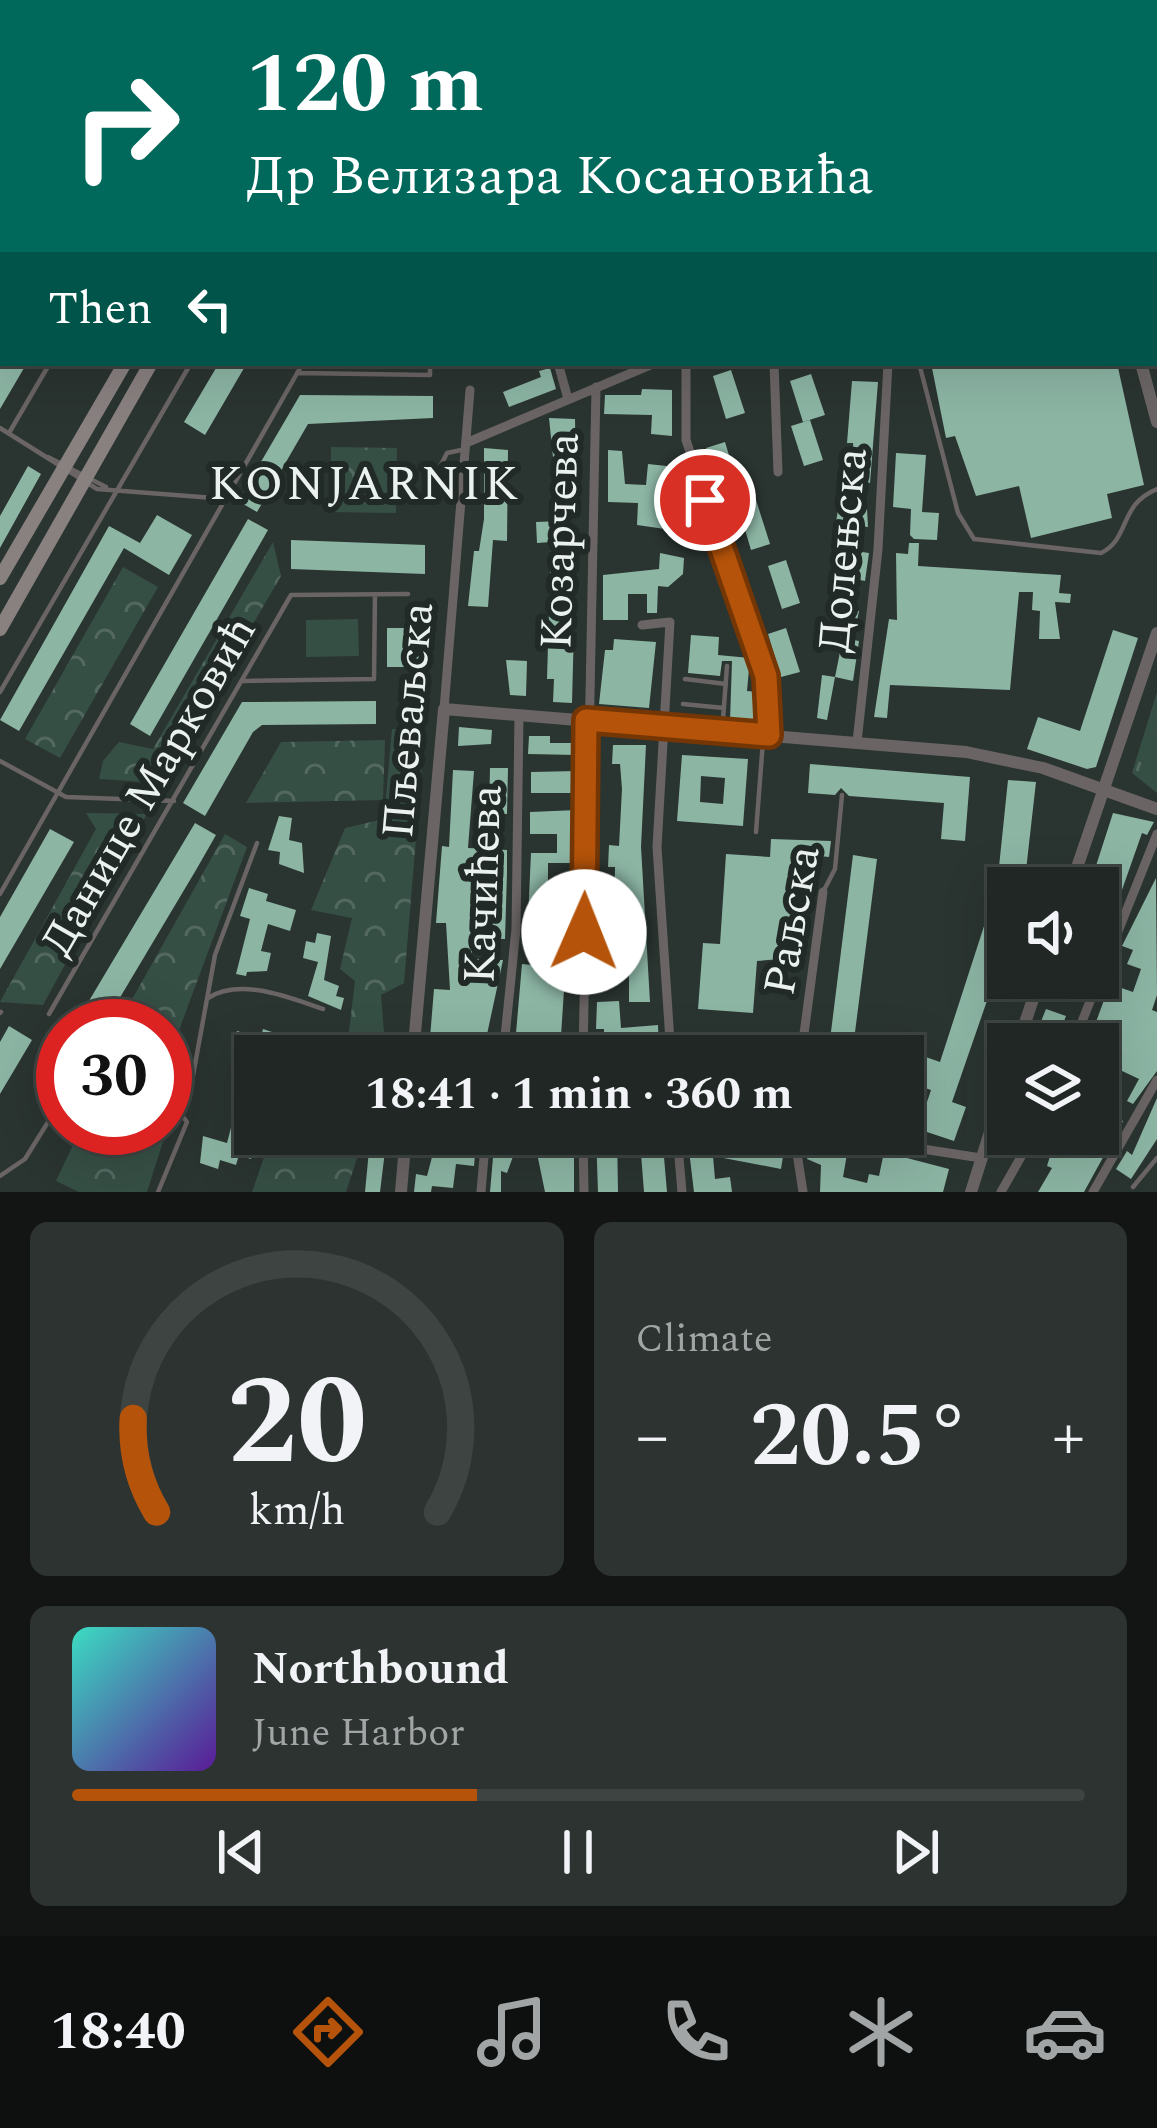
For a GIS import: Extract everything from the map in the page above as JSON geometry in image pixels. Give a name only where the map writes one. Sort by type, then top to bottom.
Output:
[{"type":"main road","points":[[0,578],[123,366]]},
{"type":"main road","points":[[0,629],[149,366]]},
{"type":"street","name":"Козарчева","points":[[559,366],[568,399]]},
{"type":"street","points":[[466,446],[648,366]]},
{"type":"street","points":[[686,366],[686,440],[766,676],[766,735]]},
{"type":"street","points":[[775,366],[778,472]]},
{"type":"street","name":"Долењска","points":[[857,742],[878,549],[888,366]]},
{"type":"street","points":[[1143,366],[1157,422]]},
{"type":"street","name":"Козарчева","points":[[583,1035],[596,388]]},
{"type":"street","name":"Пљеваљска","points":[[414,1035],[470,390]]},
{"type":"street","points":[[642,626],[670,622],[657,847],[669,1035]]},
{"type":"street","points":[[1077,867],[1157,633]]},
{"type":"street","points":[[444,709],[986,755],[1157,809]]},
{"type":"street","name":"Качићева","points":[[505,1035],[516,929],[519,715]]},
{"type":"street","points":[[1081,1023],[1157,834]]},
{"type":"street","name":"Раљска","points":[[804,1035],[823,892]]},
{"type":"street","points":[[1093,1192],[1157,1080]]},
{"type":"street","points":[[971,1192],[987,1140]]},
{"type":"street","points":[[924,1149],[981,1158]]},
{"type":"street","points":[[401,1192],[404,1155]]},
{"type":"street","points":[[481,1192],[484,1155]]},
{"type":"street","points":[[584,1155],[584,1192]]},
{"type":"street","points":[[679,1155],[682,1192]]},
{"type":"street","points":[[797,1155],[803,1192]]},
{"type":"street","points":[[1001,1192],[1022,1155]]},
{"type":"lane","points":[[9,433],[48,366]]},
{"type":"lane","points":[[0,692],[188,366]]},
{"type":"lane","points":[[0,894],[301,366]]},
{"type":"lane","points":[[297,373],[430,375],[430,366]]},
{"type":"lane","points":[[920,366],[958,512],[974,539],[1102,553],[1116,542],[1133,502],[1157,489]]},
{"type":"lane","points":[[0,428],[117,493],[226,499]]},
{"type":"lane","points":[[462,494],[441,465],[447,453],[466,446]]},
{"type":"lane","points":[[243,681],[374,679],[374,594],[408,594]]},
{"type":"lane","name":"Данице Марковић","points":[[58,999],[291,596],[374,594]]},
{"type":"lane","points":[[722,732],[728,666]]},
{"type":"lane","points":[[685,680],[726,684]]},
{"type":"lane","points":[[683,704],[724,708]]},
{"type":"lane","points":[[756,832],[766,735]]},
{"type":"lane","points":[[0,761],[59,794],[174,801]]},
{"type":"lane","name":"Раљска","points":[[823,892],[835,868],[842,795]]},
{"type":"lane","points":[[192,1073],[220,937],[257,843]]},
{"type":"lane","points":[[207,998],[228,989],[287,997],[323,1009]]},
{"type":"lane","points":[[0,1176],[25,1159],[36,1141]]},
{"type":"lane","points":[[158,1192],[176,1155]]},
{"type":"lane","points":[[1133,1187],[1157,1158]]},
{"type":"green space","points":[[331,447],[397,448],[396,513],[330,512]]},
{"type":"green space","points":[[273,542],[281,576],[160,783],[99,779],[103,761],[119,742],[153,749]]},
{"type":"green space","points":[[123,567],[158,587],[60,758],[25,739]]},
{"type":"green space","points":[[358,619],[359,656],[306,657],[306,620]]},
{"type":"green space","points":[[1157,692],[1157,793],[1132,773]]},
{"type":"green space","points":[[392,729],[425,730],[404,983],[381,995],[384,1035],[349,1035],[355,981],[340,969],[352,918],[311,910],[345,828],[384,819]]},
{"type":"green space","points":[[385,740],[383,800],[246,803],[281,742]]},
{"type":"green space","points":[[86,813],[147,814],[46,999],[36,999],[36,1005],[0,1002],[96,829]]},
{"type":"green space","points":[[225,834],[247,847],[191,999],[132,999]]},
{"type":"green space","points":[[68,1155],[159,1155],[147,1192],[79,1192],[56,1181]]},
{"type":"green space","points":[[265,1155],[358,1155],[346,1192],[252,1192]]},
{"type":"building","points":[[0,366],[25,366],[0,409]]},
{"type":"building","points":[[217,366],[245,366],[205,435],[184,422]]},
{"type":"building","points":[[932,366],[1118,366],[1144,485],[1107,494],[1112,518],[1031,538],[1019,486],[976,496],[955,436],[946,438]]},
{"type":"building","points":[[550,368],[556,389],[509,407],[503,392],[541,377],[539,371]]},
{"type":"building","points":[[731,370],[745,413],[726,419],[713,376]]},
{"type":"building","points":[[811,374],[825,415],[803,422],[790,381]]},
{"type":"building","points":[[852,381],[878,382],[870,483],[856,482],[853,443],[847,443]]},
{"type":"building","points":[[642,389],[672,390],[672,436],[651,434],[652,415],[604,414],[605,395],[641,395]]},
{"type":"building","points":[[300,395],[433,396],[433,418],[308,424],[257,512],[238,501]]},
{"type":"building","points":[[549,418],[575,419],[576,468],[554,467]]},
{"type":"building","points":[[810,420],[823,460],[804,466],[791,426]]},
{"type":"building","points":[[725,442],[738,485],[720,491],[706,448]]},
{"type":"building","points":[[484,448],[508,450],[507,541],[493,540],[488,607],[468,606],[474,551],[479,551],[484,519]]},
{"type":"building","points":[[608,450],[622,451],[625,484],[646,485],[648,464],[676,467],[674,484],[690,486],[689,498],[681,497],[679,531],[637,525],[638,503],[608,502]]},
{"type":"building","points":[[896,453],[926,455],[922,512],[939,513],[937,540],[914,539],[911,509],[893,507]]},
{"type":"building","points":[[28,466],[41,474],[0,548],[0,516]]},
{"type":"building","points":[[756,500],[770,544],[751,550],[738,506]]},
{"type":"building","points":[[839,504],[867,509],[868,527],[836,522]]},
{"type":"building","points":[[157,515],[192,535],[169,575],[124,548],[19,731],[0,720],[109,526],[140,543]]},
{"type":"building","points":[[248,519],[268,530],[150,736],[130,724]]},
{"type":"building","points":[[561,521],[561,550],[576,551],[572,703],[553,702],[554,679],[547,679],[551,542],[537,543],[536,522]]},
{"type":"building","points":[[291,540],[425,545],[425,574],[291,569]]},
{"type":"building","points":[[843,543],[862,543],[862,552],[869,553],[865,581],[835,575]]},
{"type":"building","points":[[909,543],[919,543],[918,566],[1061,575],[1059,593],[1071,594],[1070,603],[1055,602],[1060,639],[1039,639],[1040,611],[1032,610],[1033,592],[1019,592],[1010,690],[890,685],[887,718],[874,717],[889,619],[897,620],[896,553],[908,554]]},
{"type":"building","points":[[660,553],[684,558],[683,574],[668,587],[658,586],[657,613],[647,613],[647,594],[628,594],[628,620],[603,620],[603,575],[659,569]]},
{"type":"building","points":[[786,560],[800,603],[782,609],[768,566]]},
{"type":"building","points":[[838,606],[859,611],[857,621],[848,619],[843,638],[859,641],[853,681],[835,677],[840,652],[829,649]]},
{"type":"building","points":[[387,628],[422,628],[422,667],[387,667]]},
{"type":"building","points":[[786,628],[800,672],[781,677],[768,634]]},
{"type":"building","points":[[1113,630],[1138,638],[1096,767],[1087,769],[1027,749],[1038,717],[1080,731]]},
{"type":"building","points":[[691,635],[719,637],[718,655],[750,658],[747,691],[758,692],[756,721],[730,721],[732,661],[722,661],[720,676],[688,673]]},
{"type":"building","points":[[614,639],[656,642],[649,708],[599,704],[605,650],[613,650]]},
{"type":"building","points":[[506,660],[527,661],[526,696],[510,695]]},
{"type":"building","points":[[822,675],[835,677],[827,720],[817,718]]},
{"type":"building","points":[[376,701],[376,724],[262,725],[253,732],[205,816],[183,803],[242,702]]},
{"type":"building","points":[[459,727],[492,730],[491,744],[458,746]]},
{"type":"building","points":[[529,736],[550,736],[550,743],[576,743],[577,755],[528,754]]},
{"type":"building","points":[[613,745],[646,745],[641,847],[650,1002],[629,1002],[629,947],[594,945],[594,929],[609,928],[609,911],[614,912],[615,867],[608,867],[609,845],[619,846],[622,789],[620,764],[612,764]]},
{"type":"building","points":[[682,755],[748,759],[743,826],[677,821]],"holes":[[[701,776],[725,778],[723,804],[700,802]]]},
{"type":"building","points":[[810,764],[970,777],[965,841],[941,839],[944,803],[849,796],[841,788],[835,795],[808,793]]},
{"type":"building","points":[[490,768],[508,768],[507,814],[489,814]]},
{"type":"building","points":[[453,770],[474,771],[468,848],[507,850],[505,939],[472,938],[472,959],[503,960],[487,1035],[430,1035],[434,989],[450,990],[446,923],[436,923],[442,846],[449,847]]},
{"type":"building","points":[[577,771],[579,793],[531,793],[531,772]]},
{"type":"building","points":[[1008,780],[1036,782],[1026,867],[999,867]]},
{"type":"building","points":[[577,810],[576,863],[548,863],[548,883],[574,884],[573,914],[547,914],[546,945],[572,945],[575,991],[564,990],[561,1035],[516,1035],[522,964],[532,965],[532,941],[527,941],[531,853],[557,853],[557,834],[530,834],[530,812]]},
{"type":"building","points":[[1113,813],[1154,822],[1147,835],[1142,833],[1119,898],[1119,867],[1096,867]]},
{"type":"building","points":[[279,816],[292,818],[289,840],[302,843],[304,873],[279,864],[280,852],[268,850]]},
{"type":"building","points":[[195,823],[216,835],[119,999],[90,999]]},
{"type":"building","points":[[50,829],[74,842],[0,969],[0,917]]},
{"type":"building","points":[[771,839],[831,841],[829,857],[801,854],[793,958],[757,961],[753,1013],[698,1009],[703,943],[720,944],[726,854],[770,857]]},
{"type":"building","points":[[853,855],[877,859],[855,1035],[831,1035]]},
{"type":"building","points":[[1156,878],[1157,995],[1152,1010],[1157,1012],[1157,1071],[1133,1104],[1127,1101],[1139,1079],[1119,1072],[1119,1023],[1096,1023],[1104,999],[1119,999],[1119,987],[1133,992],[1141,969],[1127,964],[1133,950],[1122,946]]},
{"type":"building","points":[[249,888],[268,894],[266,901],[296,910],[290,931],[268,924],[261,951],[271,953],[267,971],[247,972],[246,976],[236,974],[250,919],[240,916]]},
{"type":"building","points":[[987,917],[988,999],[952,1102],[966,1107],[954,1141],[924,1131],[931,1090],[924,1088],[924,1056],[940,1062]]},
{"type":"building","points":[[317,933],[331,936],[324,980],[339,986],[336,996],[344,998],[341,1010],[308,996],[318,962],[303,958],[306,941],[315,943]]},
{"type":"building","points":[[619,1001],[621,1028],[658,1025],[658,1035],[604,1035],[604,1029],[596,1029],[597,1002]]},
{"type":"building","points":[[1046,1009],[1066,1016],[1063,1023],[1040,1023]]},
{"type":"building","points":[[9,1026],[32,1040],[0,1094],[0,1042]]},
{"type":"building","points":[[1157,1098],[1157,1139],[1131,1179],[1116,1169],[1127,1151],[1132,1155]]},
{"type":"building","points":[[234,1120],[236,1165],[220,1160],[218,1169],[200,1163],[203,1136],[227,1143]]},
{"type":"building","points":[[369,1155],[385,1155],[380,1192],[365,1192]]},
{"type":"building","points":[[475,1155],[474,1166],[456,1164],[453,1188],[432,1186],[431,1192],[414,1192],[416,1174],[427,1176],[432,1157]]},
{"type":"building","points":[[493,1155],[514,1155],[507,1173],[501,1171],[501,1192],[490,1192]]},
{"type":"building","points":[[537,1155],[574,1155],[574,1192],[545,1192]]},
{"type":"building","points":[[597,1155],[617,1155],[618,1192],[598,1192]]},
{"type":"building","points":[[641,1155],[664,1155],[667,1192],[644,1192]]},
{"type":"building","points":[[690,1155],[783,1155],[781,1169],[713,1156],[715,1179],[730,1177],[732,1192],[694,1192]]},
{"type":"building","points":[[809,1155],[847,1155],[843,1177],[867,1183],[869,1174],[879,1176],[883,1155],[949,1169],[943,1192],[820,1192],[821,1165],[807,1159]]},
{"type":"building","points":[[1050,1155],[1104,1155],[1084,1192],[1038,1192],[1052,1168],[1047,1166]]},
{"type":"district","name":"KONJARNIK","points":[[365,482]]},
{"type":"route","points":[[584,932],[586,720],[769,735],[766,676],[705,500]]}]
